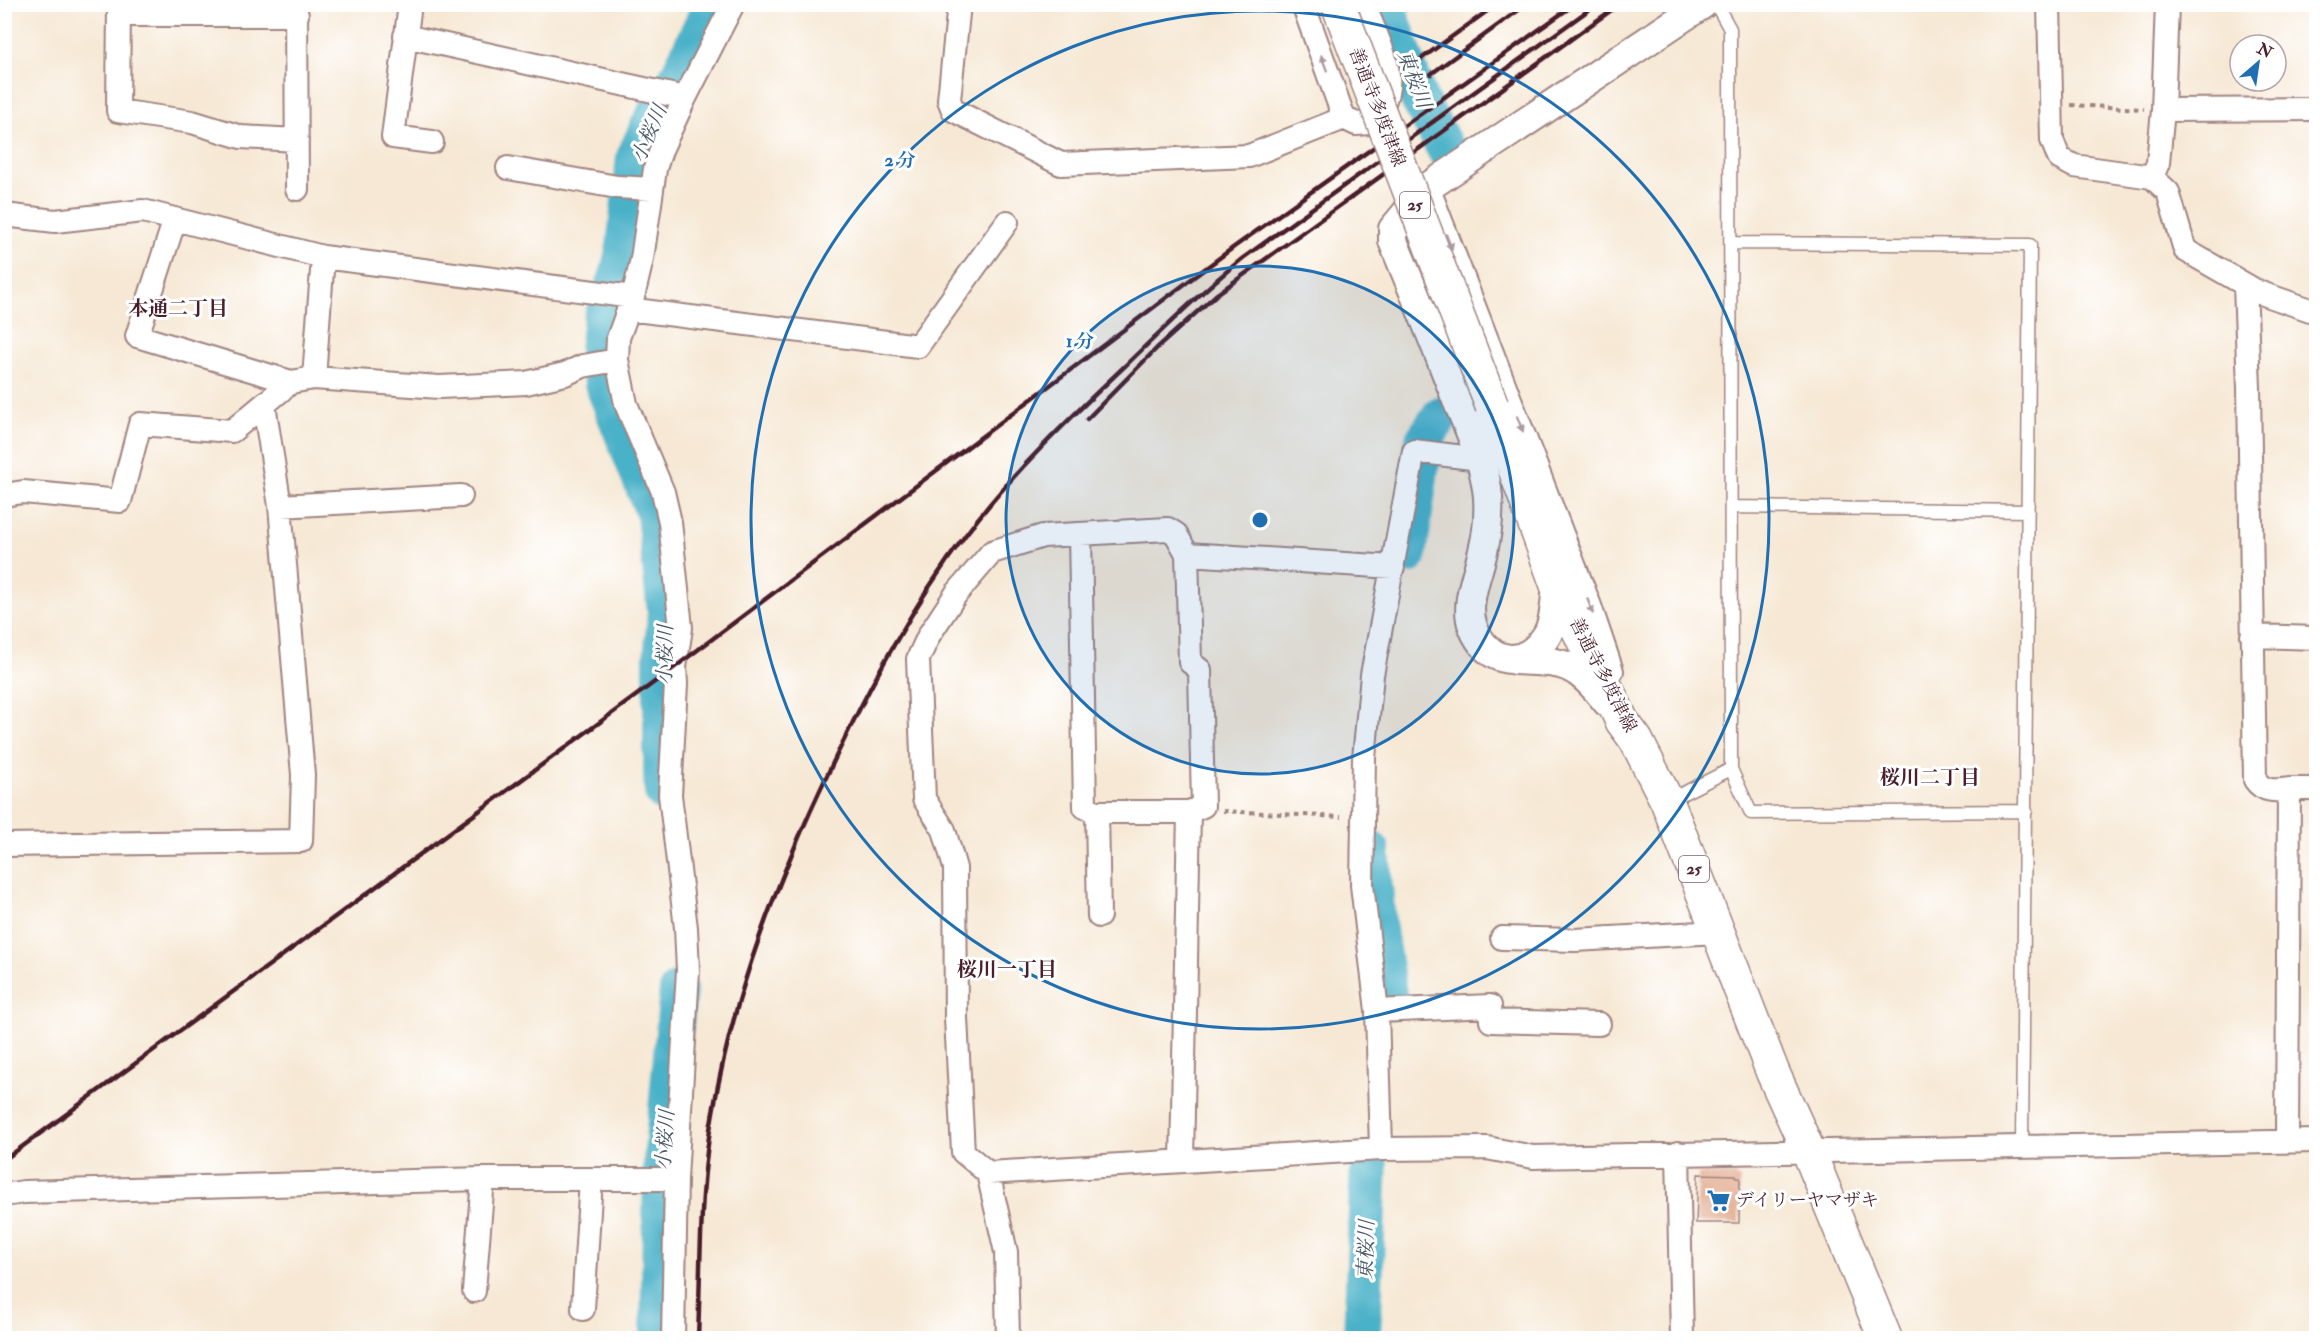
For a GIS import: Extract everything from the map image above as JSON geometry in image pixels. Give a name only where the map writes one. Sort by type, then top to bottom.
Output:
[{"type":"main road","name":"善通寺多度津線","points":[[1338,4],[1492,406],[1557,585],[1629,731],[1667,801],[1773,1073],[1808,1150],[1883,1338]]},
{"type":"street","points":[[410,4],[393,137],[432,142]]},
{"type":"street","points":[[175,219],[137,336],[291,382],[314,378],[439,387],[526,383],[605,363],[618,338],[620,298],[642,259],[647,188],[661,150],[674,96],[733,4]]},
{"type":"street","points":[[959,4],[950,100],[953,110],[1061,164],[1249,156],[1344,118]]},
{"type":"street","points":[[1303,4],[1344,118],[1356,124],[1370,123],[1381,111],[1388,98],[1390,82],[1364,4]]},
{"type":"street","points":[[1629,731],[1588,679],[1573,667],[1556,662],[1514,660],[1496,656],[1480,641],[1472,624],[1471,598],[1484,548],[1488,497],[1480,459],[1393,241],[1393,229],[1428,187],[1703,4]]},
{"type":"street","points":[[2049,4],[2052,140],[2059,158],[2074,166],[2152,177],[2168,192],[2185,250],[2245,285],[2292,306],[2316,312]]},
{"type":"street","points":[[2152,177],[2158,163],[2163,110],[2167,4]]},
{"type":"street","points":[[297,140],[241,136],[192,122],[118,111],[119,10],[297,10],[297,140],[297,189]]},
{"type":"street","points":[[405,36],[674,96]]},
{"type":"street","points":[[2163,110],[2316,109]]},
{"type":"street","points":[[507,168],[617,187],[647,188]]},
{"type":"street","points":[[1428,187],[1590,606],[1629,731]]},
{"type":"street","points":[[4,215],[55,221],[143,211],[323,257],[620,298],[918,346],[1007,222]]},
{"type":"street","points":[[314,378],[323,257]]},
{"type":"street","points":[[2245,285],[2249,388],[2255,780],[2259,786],[2277,791],[2316,789]]},
{"type":"street","points":[[605,363],[626,404],[663,492],[670,522],[681,628],[675,666],[670,795],[686,928],[688,970],[663,1179],[674,1338]]},
{"type":"street","points":[[4,495],[23,492],[120,501],[140,424],[232,431],[291,382]]},
{"type":"street","points":[[4,845],[301,841],[303,775],[280,506],[264,405]]},
{"type":"street","points":[[1381,1149],[1377,1011],[1362,885],[1364,758],[1372,675],[1414,451],[1480,459]]},
{"type":"street","points":[[280,506],[461,496]]},
{"type":"street","points":[[1008,1338],[1006,1252],[987,1173],[963,1152],[956,1018],[955,868],[944,830],[924,799],[918,659],[929,635],[956,594],[992,552],[1043,537],[1168,529],[1176,534],[1187,554],[1190,662],[1200,670],[1182,1160]]},
{"type":"street","points":[[1080,534],[1086,807],[1097,812],[1196,809]]},
{"type":"street","points":[[1187,554],[1392,567]]},
{"type":"street","points":[[1514,660],[1533,652],[1546,636],[1552,619],[1557,585]]},
{"type":"street","points":[[2252,636],[2316,639]]},
{"type":"street","points":[[2287,1140],[2289,789]]},
{"type":"street","points":[[1097,812],[1099,916]]},
{"type":"street","points":[[1502,938],[1575,940],[1718,932]]},
{"type":"street","points":[[1377,1011],[1490,1006],[1491,1021],[1599,1024]]},
{"type":"street","points":[[987,1173],[1381,1149],[1487,1148],[1533,1157],[2022,1145],[2316,1141]]},
{"type":"street","points":[[1678,1153],[1682,1338]]},
{"type":"street","points":[[4,1195],[24,1192],[483,1179],[663,1179]]},
{"type":"street","points":[[474,1291],[483,1179]]},
{"type":"street","points":[[583,1309],[591,1179]]},
{"type":"lane","points":[[1716,4],[1730,29],[1731,769],[1751,813],[2026,811]]},
{"type":"lane","points":[[1731,243],[2030,245],[2022,1145]]},
{"type":"lane","points":[[1731,507],[2028,512]]},
{"type":"lane","points":[[1667,801],[1731,769]]},
{"type":"path","points":[[2051,102],[2163,110]]},
{"type":"path","points":[[1196,809],[1363,818]]},
{"type":"building","name":"デイリーヤマザキ","points":[[1698,1174],[1736,1175],[1736,1178],[1740,1178],[1739,1223],[1696,1223]]},
{"type":"waterway","name":"小桜川","points":[[663,792],[662,660],[666,612],[655,515],[603,383],[598,349],[602,320],[619,273],[625,247],[635,157],[649,126],[678,77],[712,4]]},
{"type":"waterway","name":"東桜川","points":[[1386,4],[1419,99],[1447,152]]},
{"type":"waterway","name":"東桜川","points":[[1408,555],[1424,440],[1441,415]]},
{"type":"waterway","name":"東桜川","points":[[1371,850],[1377,923],[1389,1001]]},
{"type":"waterway","name":"小桜川","points":[[659,1338],[662,1163],[678,990]]},
{"type":"waterway","name":"東桜川","points":[[1362,1338],[1369,1161]]},
{"type":"railway","points":[[1421,59],[1497,4]]},
{"type":"railway","points":[[1431,74],[1527,4]]},
{"type":"railway","points":[[1547,8],[1552,4]]},
{"type":"railway","points":[[4,1160],[675,667],[1234,247],[1575,4]]},
{"type":"railway","points":[[698,1338],[701,1225],[708,1140],[722,1067],[746,979],[776,893],[831,767],[893,647],[928,589],[985,510],[1043,445],[1198,296],[1243,258],[1597,4]]},
{"type":"railway","points":[[1087,419],[1157,348],[1217,294],[1620,4]]},
{"type":"place","name":"デイリーヤマザキ","points":[[1718,1200]]},
{"type":"district","name":"本通二丁目","points":[[178,308]]},
{"type":"district","name":"桜川二丁目","points":[[1930,777]]},
{"type":"district","name":"桜川一丁目","points":[[1007,969]]}]
